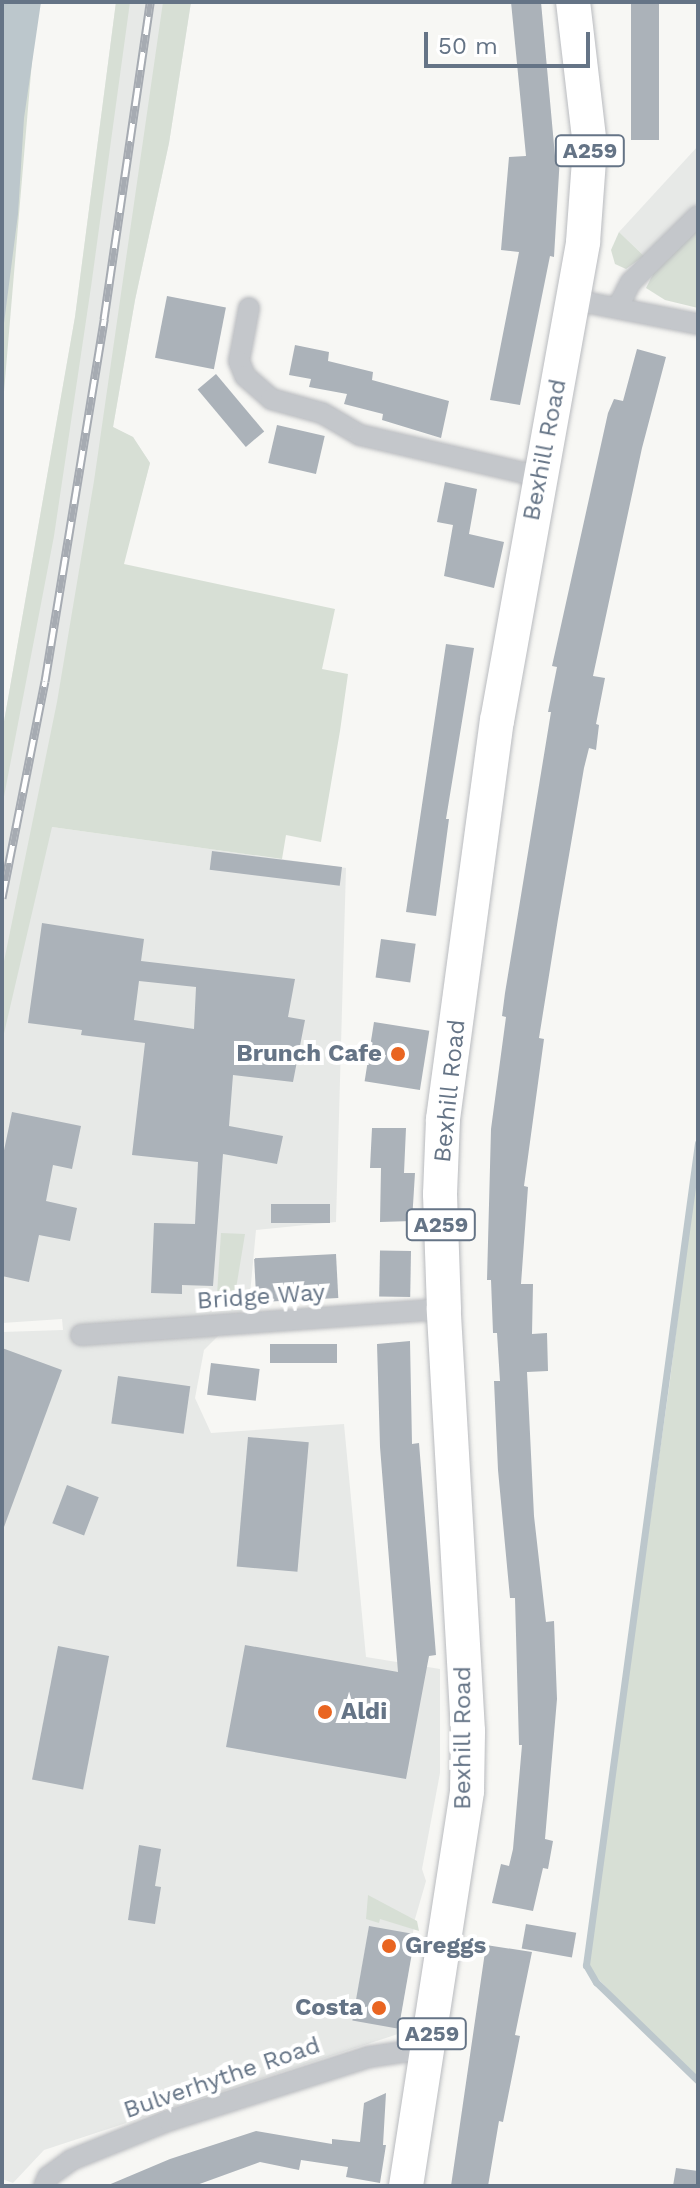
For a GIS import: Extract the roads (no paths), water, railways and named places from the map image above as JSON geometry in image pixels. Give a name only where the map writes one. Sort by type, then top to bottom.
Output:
[{"type":"highway","name":"Bexhill Road","points":[[406,2186],[467,1791],[468,1731],[444,1309],[440,1194],[443,1119],[497,721],[538,476],[574,300],[589,188],[590,146],[573,2]]},
{"type":"street","points":[[618,307],[631,282],[698,216]]},
{"type":"street","points":[[574,300],[698,324]]},
{"type":"street","points":[[249,308],[239,361],[245,376],[271,399],[316,411],[360,435],[538,476]]},
{"type":"street","name":"Bridge Way","points":[[81,1335],[444,1309]]},
{"type":"street","name":"Bulverhythe Road","points":[[44,2186],[48,2177],[71,2160],[168,2121],[369,2057],[429,2048]]},
{"type":"waterway","points":[[698,1143],[586,1965],[596,1982],[698,2081]]},
{"type":"railway","points":[[2,898],[45,681],[104,319],[150,2]]},
{"type":"place","name":"Brunch Cafe","points":[[398,1054]]},
{"type":"place","name":"Aldi","points":[[325,1712]]},
{"type":"place","name":"Greggs","points":[[389,1946]]},
{"type":"place","name":"Costa","points":[[379,2008]]}]
